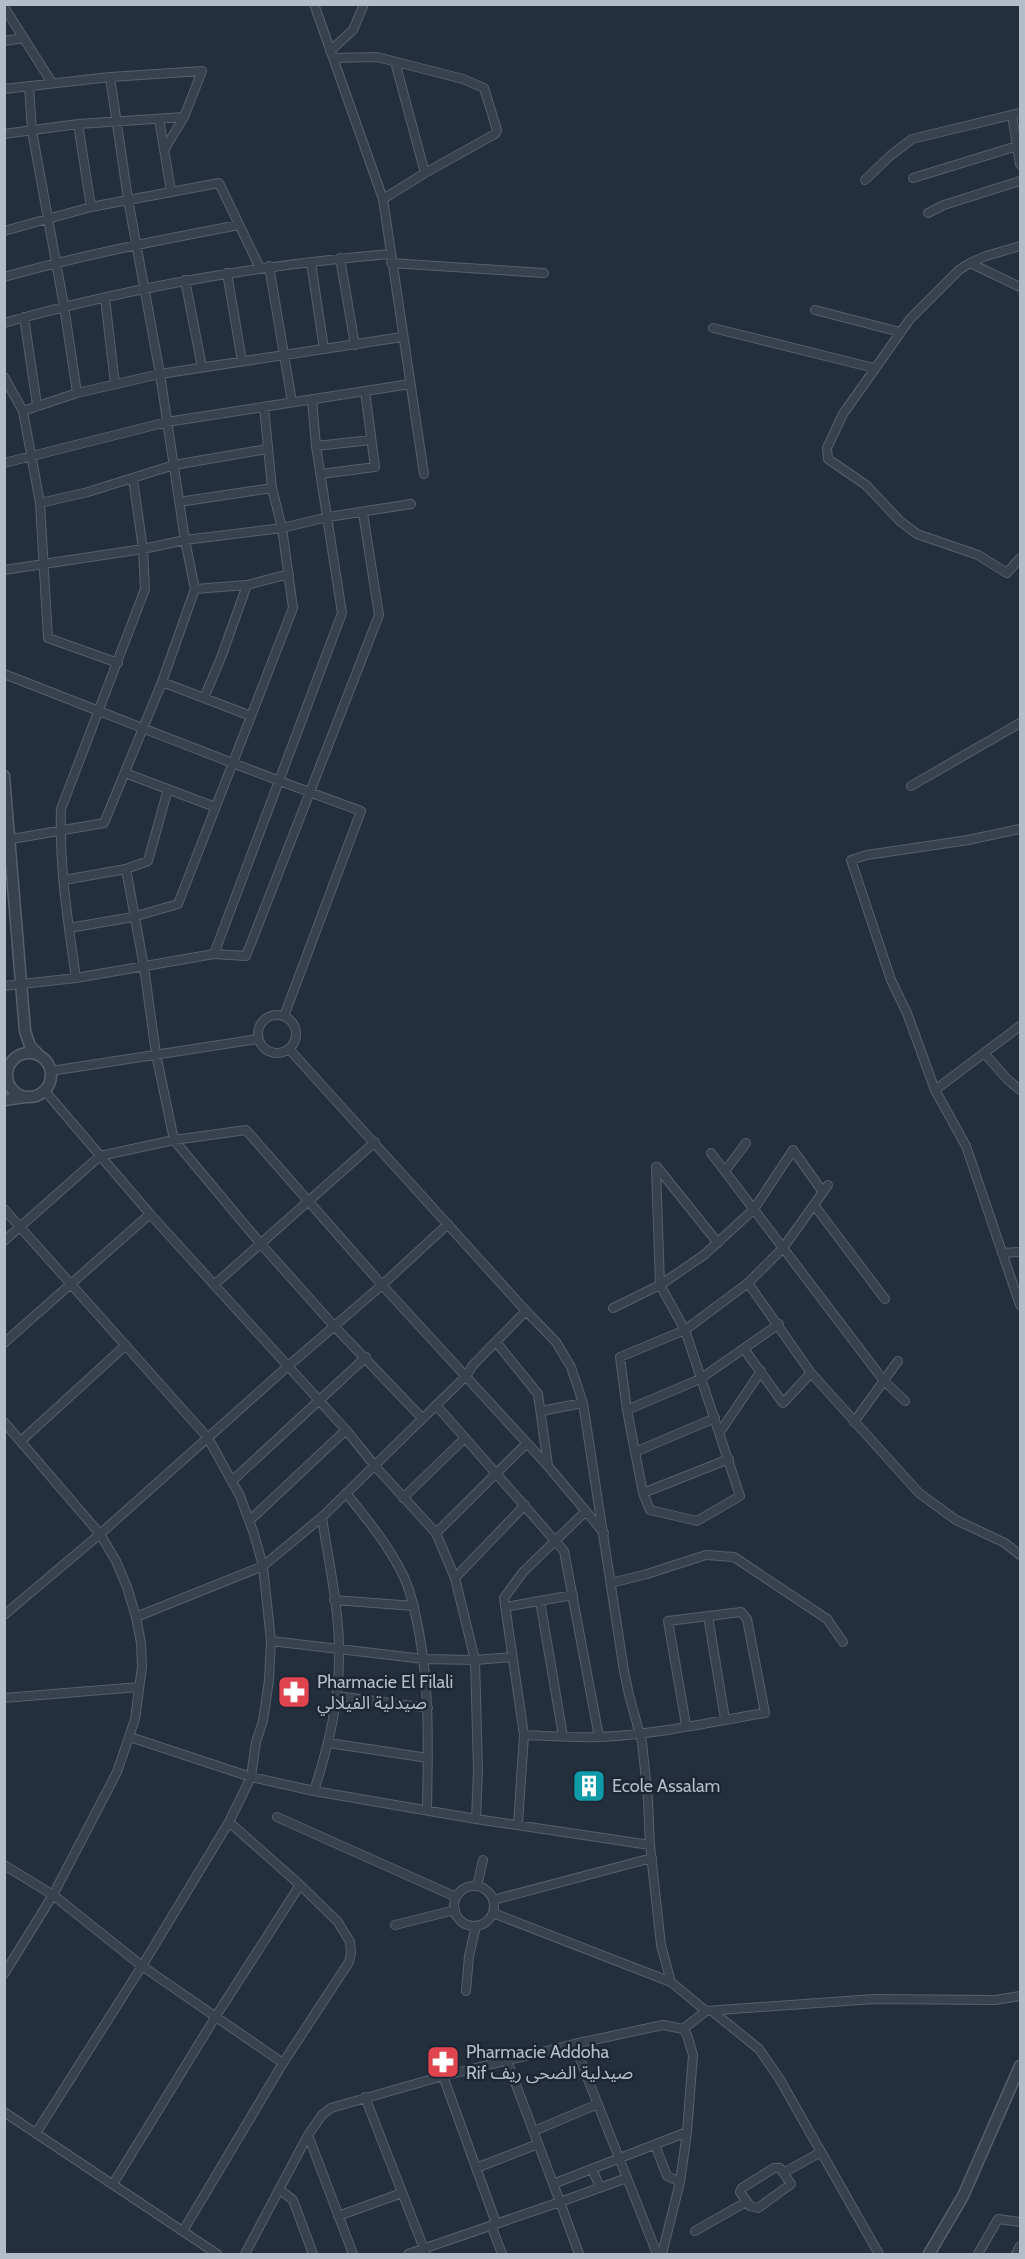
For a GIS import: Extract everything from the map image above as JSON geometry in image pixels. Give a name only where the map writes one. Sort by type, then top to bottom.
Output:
[{"type":"street","points":[[314,4],[383,199],[390,259],[424,474]]},
{"type":"street","points":[[332,55],[353,30],[364,4]]},
{"type":"street","points":[[4,7],[52,83]]},
{"type":"street","points":[[4,41],[24,38]]},
{"type":"street","points":[[332,55],[377,57],[479,84],[484,88],[497,130],[495,134],[425,172],[383,199]]},
{"type":"street","points":[[395,62],[425,172]]},
{"type":"street","points":[[4,89],[111,77],[202,71],[184,117],[164,150]]},
{"type":"street","points":[[7,839],[104,823],[162,681],[195,589],[185,540],[160,374],[128,199],[111,77]]},
{"type":"street","points":[[29,86],[32,131],[64,306],[77,393]]},
{"type":"street","points":[[865,180],[912,139],[1016,114],[1020,164]]},
{"type":"street","points":[[4,134],[78,124],[184,117]]},
{"type":"street","points":[[159,119],[171,191]]},
{"type":"street","points":[[78,124],[91,207]]},
{"type":"street","points":[[913,178],[1017,146]]},
{"type":"street","points":[[928,213],[944,205],[1020,181]]},
{"type":"street","points":[[5,228],[128,199],[219,183],[239,225],[265,267],[292,402]]},
{"type":"street","points":[[4,277],[137,244],[239,225]]},
{"type":"street","points":[[1020,246],[986,256],[959,270],[909,319],[843,414],[826,448],[828,459],[866,485],[917,534],[978,555],[1007,573],[1020,558]]},
{"type":"street","points":[[340,258],[355,345]]},
{"type":"street","points":[[4,323],[64,306],[185,280],[340,258],[390,259],[544,273]]},
{"type":"street","points":[[311,263],[324,349]]},
{"type":"street","points":[[970,263],[1020,287]]},
{"type":"street","points":[[227,273],[242,361]]},
{"type":"street","points":[[185,280],[202,367]]},
{"type":"street","points":[[105,298],[115,384]]},
{"type":"street","points":[[815,309],[900,332]]},
{"type":"street","points":[[24,317],[37,405]]},
{"type":"street","points":[[713,328],[874,368]]},
{"type":"street","points":[[23,411],[77,393],[160,374],[402,337]]},
{"type":"street","points":[[4,377],[23,411],[40,503],[48,638],[118,663]]},
{"type":"street","points":[[4,463],[167,422],[410,384]]},
{"type":"street","points":[[321,474],[375,467],[365,392]]},
{"type":"street","points":[[214,954],[342,613],[316,446],[312,399]]},
{"type":"street","points":[[69,927],[133,917],[177,904],[293,608],[282,528],[272,488],[264,407]]},
{"type":"street","points":[[316,446],[371,440]]},
{"type":"street","points":[[40,503],[133,479],[174,465],[267,448]]},
{"type":"street","points":[[76,978],[63,880],[61,809],[145,588],[143,549],[133,479]]},
{"type":"street","points":[[179,502],[272,488]]},
{"type":"street","points":[[4,570],[143,549],[185,540],[282,528],[328,517],[411,504]]},
{"type":"street","points":[[4,986],[76,978],[214,954],[246,956],[380,615],[363,513]]},
{"type":"street","points":[[195,589],[247,585],[289,574]]},
{"type":"street","points":[[204,698],[247,585]]},
{"type":"street","points":[[4,674],[361,812],[284,1016]]},
{"type":"street","points":[[162,681],[251,716]]},
{"type":"street","points":[[911,786],[1020,723]]},
{"type":"street","points":[[125,773],[215,807]]},
{"type":"street","points":[[4,776],[7,839],[25,1031],[30,1046],[45,1059],[51,1071],[51,1078],[45,1091],[39,1095],[4,1100]]},
{"type":"street","points":[[63,880],[126,869],[148,861],[168,789]]},
{"type":"street","points":[[1020,829],[968,840],[867,855],[851,860],[891,980],[907,1013],[935,1090],[966,1146],[1020,1305]]},
{"type":"street","points":[[126,869],[144,967],[156,1054],[174,1140],[260,1243],[334,1326],[422,1418]]},
{"type":"street","points":[[272,1016],[284,1016],[293,1025],[296,1038],[289,1049],[277,1054],[271,1053],[260,1045],[259,1027],[262,1022],[272,1016]]},
{"type":"street","points":[[935,1090],[1020,1026]]},
{"type":"street","points":[[4,1094],[9,1066],[22,1048],[25,1031]]},
{"type":"street","points":[[51,1071],[258,1039]]},
{"type":"street","points":[[289,1049],[556,1342],[571,1367],[583,1404],[628,1695],[640,1733],[661,1945],[671,1982]]},
{"type":"street","points":[[16,1058],[27,1053],[39,1055]]},
{"type":"street","points":[[984,1053],[1007,1079],[1020,1089]]},
{"type":"street","points":[[8,1077],[13,1090],[25,1097]]},
{"type":"street","points":[[45,1091],[150,1214],[436,1533],[455,1578],[475,1660],[478,1770],[476,1819]]},
{"type":"street","points":[[4,1241],[100,1156],[174,1140],[246,1130],[382,1286],[548,1466],[604,1533]]},
{"type":"street","points":[[214,1285],[375,1142]]},
{"type":"street","points":[[725,1171],[746,1143]]},
{"type":"street","points":[[613,1308],[660,1286],[718,1243],[753,1209],[793,1150],[825,1189],[783,1248],[748,1283],[686,1330],[620,1357],[635,1452],[643,1492],[650,1510],[697,1521],[740,1496],[686,1330],[660,1286],[656,1167],[718,1243]]},
{"type":"street","points":[[711,1153],[884,1381],[905,1401]]},
{"type":"street","points":[[814,1205],[885,1299]]},
{"type":"street","points":[[4,1209],[208,1438],[232,1480],[249,1521],[263,1566],[271,1641],[270,1680],[263,1721],[256,1742],[251,1777],[229,1822],[142,1966],[36,2133]]},
{"type":"street","points":[[4,1344],[150,1214]]},
{"type":"street","points":[[4,1615],[100,1534],[287,1367],[382,1286],[448,1224]]},
{"type":"street","points":[[1002,1253],[1020,1252]]},
{"type":"street","points":[[748,1283],[811,1373],[930,1503],[956,1520],[1005,1543],[1020,1555]]},
{"type":"street","points":[[136,1617],[263,1566],[322,1517],[375,1466],[466,1376],[473,1365],[526,1311]]},
{"type":"street","points":[[627,1410],[702,1378],[778,1324]]},
{"type":"street","points":[[496,1342],[538,1394],[548,1466]]},
{"type":"street","points":[[21,1440],[126,1345]]},
{"type":"street","points":[[744,1349],[783,1403],[811,1373]]},
{"type":"street","points":[[232,1480],[366,1357]]},
{"type":"street","points":[[854,1422],[898,1361]]},
{"type":"street","points":[[720,1432],[761,1371]]},
{"type":"street","points":[[541,1411],[583,1404]]},
{"type":"street","points":[[436,1405],[564,1551],[599,1737]]},
{"type":"street","points":[[635,1452],[715,1418]]},
{"type":"street","points":[[4,1422],[100,1534],[116,1561],[136,1617],[141,1643],[142,1666],[135,1719],[117,1772],[53,1895],[4,1974]]},
{"type":"street","points":[[249,1521],[346,1430]]},
{"type":"street","points":[[403,1498],[464,1439]]},
{"type":"street","points":[[436,1533],[527,1443]]},
{"type":"street","points":[[643,1492],[729,1459]]},
{"type":"street","points":[[346,1493],[380,1536],[402,1573],[414,1606],[424,1659],[428,1708],[427,1810]]},
{"type":"street","points":[[455,1578],[525,1505]]},
{"type":"street","points":[[518,1824],[524,1735],[504,1598],[523,1572],[586,1511]]},
{"type":"street","points":[[314,1791],[329,1743],[337,1696],[340,1649],[322,1517]]},
{"type":"street","points":[[611,1582],[647,1574],[706,1555],[734,1557],[827,1619],[843,1642]]},
{"type":"street","points":[[505,1607],[573,1595]]},
{"type":"street","points":[[334,1600],[414,1606]]},
{"type":"street","points":[[540,1601],[562,1736]]},
{"type":"street","points":[[524,1735],[599,1737],[640,1733],[765,1713],[747,1619],[741,1612],[668,1621],[686,1725]]},
{"type":"street","points":[[708,1616],[724,1719]]},
{"type":"street","points":[[271,1641],[424,1659],[475,1660],[512,1657]]},
{"type":"street","points":[[4,1698],[140,1687]]},
{"type":"street","points":[[337,1696],[428,1708]]},
{"type":"street","points":[[130,1737],[251,1777],[314,1791],[476,1819],[650,1845]]},
{"type":"street","points":[[329,1743],[428,1758]]},
{"type":"street","points":[[277,1817],[456,1897]]},
{"type":"street","points":[[183,2232],[283,2063],[349,1962],[351,1953],[351,1942],[345,1932],[300,1885],[229,1822]]},
{"type":"street","points":[[493,1900],[652,1858]]},
{"type":"street","points":[[477,1886],[483,1860]]},
{"type":"street","points":[[4,1865],[53,1895],[142,1966],[283,2063]]},
{"type":"street","points":[[113,2184],[300,1885]]},
{"type":"street","points":[[477,1886],[487,1890],[493,1900],[493,1913],[483,1924],[476,1926],[462,1922],[455,1910],[456,1897],[465,1888],[477,1886]]},
{"type":"street","points":[[395,1925],[455,1910]]},
{"type":"street","points":[[493,1913],[671,1982],[759,2049],[779,2078],[879,2254]]},
{"type":"street","points":[[466,1991],[469,1956],[476,1926]]},
{"type":"street","points":[[683,2029],[709,2011],[874,1999],[995,2000],[1020,1996]]},
{"type":"street","points":[[245,2254],[308,2135],[322,2115],[331,2108],[443,2076],[663,2025],[683,2029],[693,2055],[687,2132],[680,2182],[662,2254]]},
{"type":"street","points":[[574,2044],[657,2254]]},
{"type":"street","points":[[507,2061],[579,2254]]},
{"type":"street","points":[[929,2254],[953,2216],[1020,2066]]},
{"type":"street","points":[[443,2076],[476,2168],[502,2254]]},
{"type":"street","points":[[365,2097],[425,2252]]},
{"type":"street","points":[[534,2131],[598,2104]]},
{"type":"street","points":[[4,2112],[217,2254]]},
{"type":"street","points":[[553,2184],[687,2132]]},
{"type":"street","points":[[308,2135],[353,2254]]},
{"type":"street","points":[[476,2168],[538,2144]]},
{"type":"street","points":[[655,2145],[667,2176],[680,2182]]},
{"type":"street","points":[[785,2172],[821,2152]]},
{"type":"street","points":[[774,2168],[780,2168],[785,2172],[792,2183],[758,2208],[746,2202],[740,2192],[742,2188],[774,2168]]},
{"type":"street","points":[[592,2169],[600,2187]]},
{"type":"street","points":[[408,2254],[425,2252],[494,2224],[627,2178]]},
{"type":"street","points":[[279,2188],[295,2203],[313,2254]]},
{"type":"street","points":[[338,2216],[402,2193]]},
{"type":"street","points":[[695,2230],[746,2202]]},
{"type":"street","points":[[978,2254],[998,2219],[1020,2222]]},
{"type":"street","points":[[1016,2254],[1020,2246]]},
{"type":"place","name":"Pharmacie El Filali صيدلية الفيلالي","points":[[294,1692]]},
{"type":"place","name":"Ecole Assalam","points":[[589,1786]]},
{"type":"place","name":"Pharmacie Addoha Rif صيدلية الضحى ريف","points":[[443,2062]]}]
